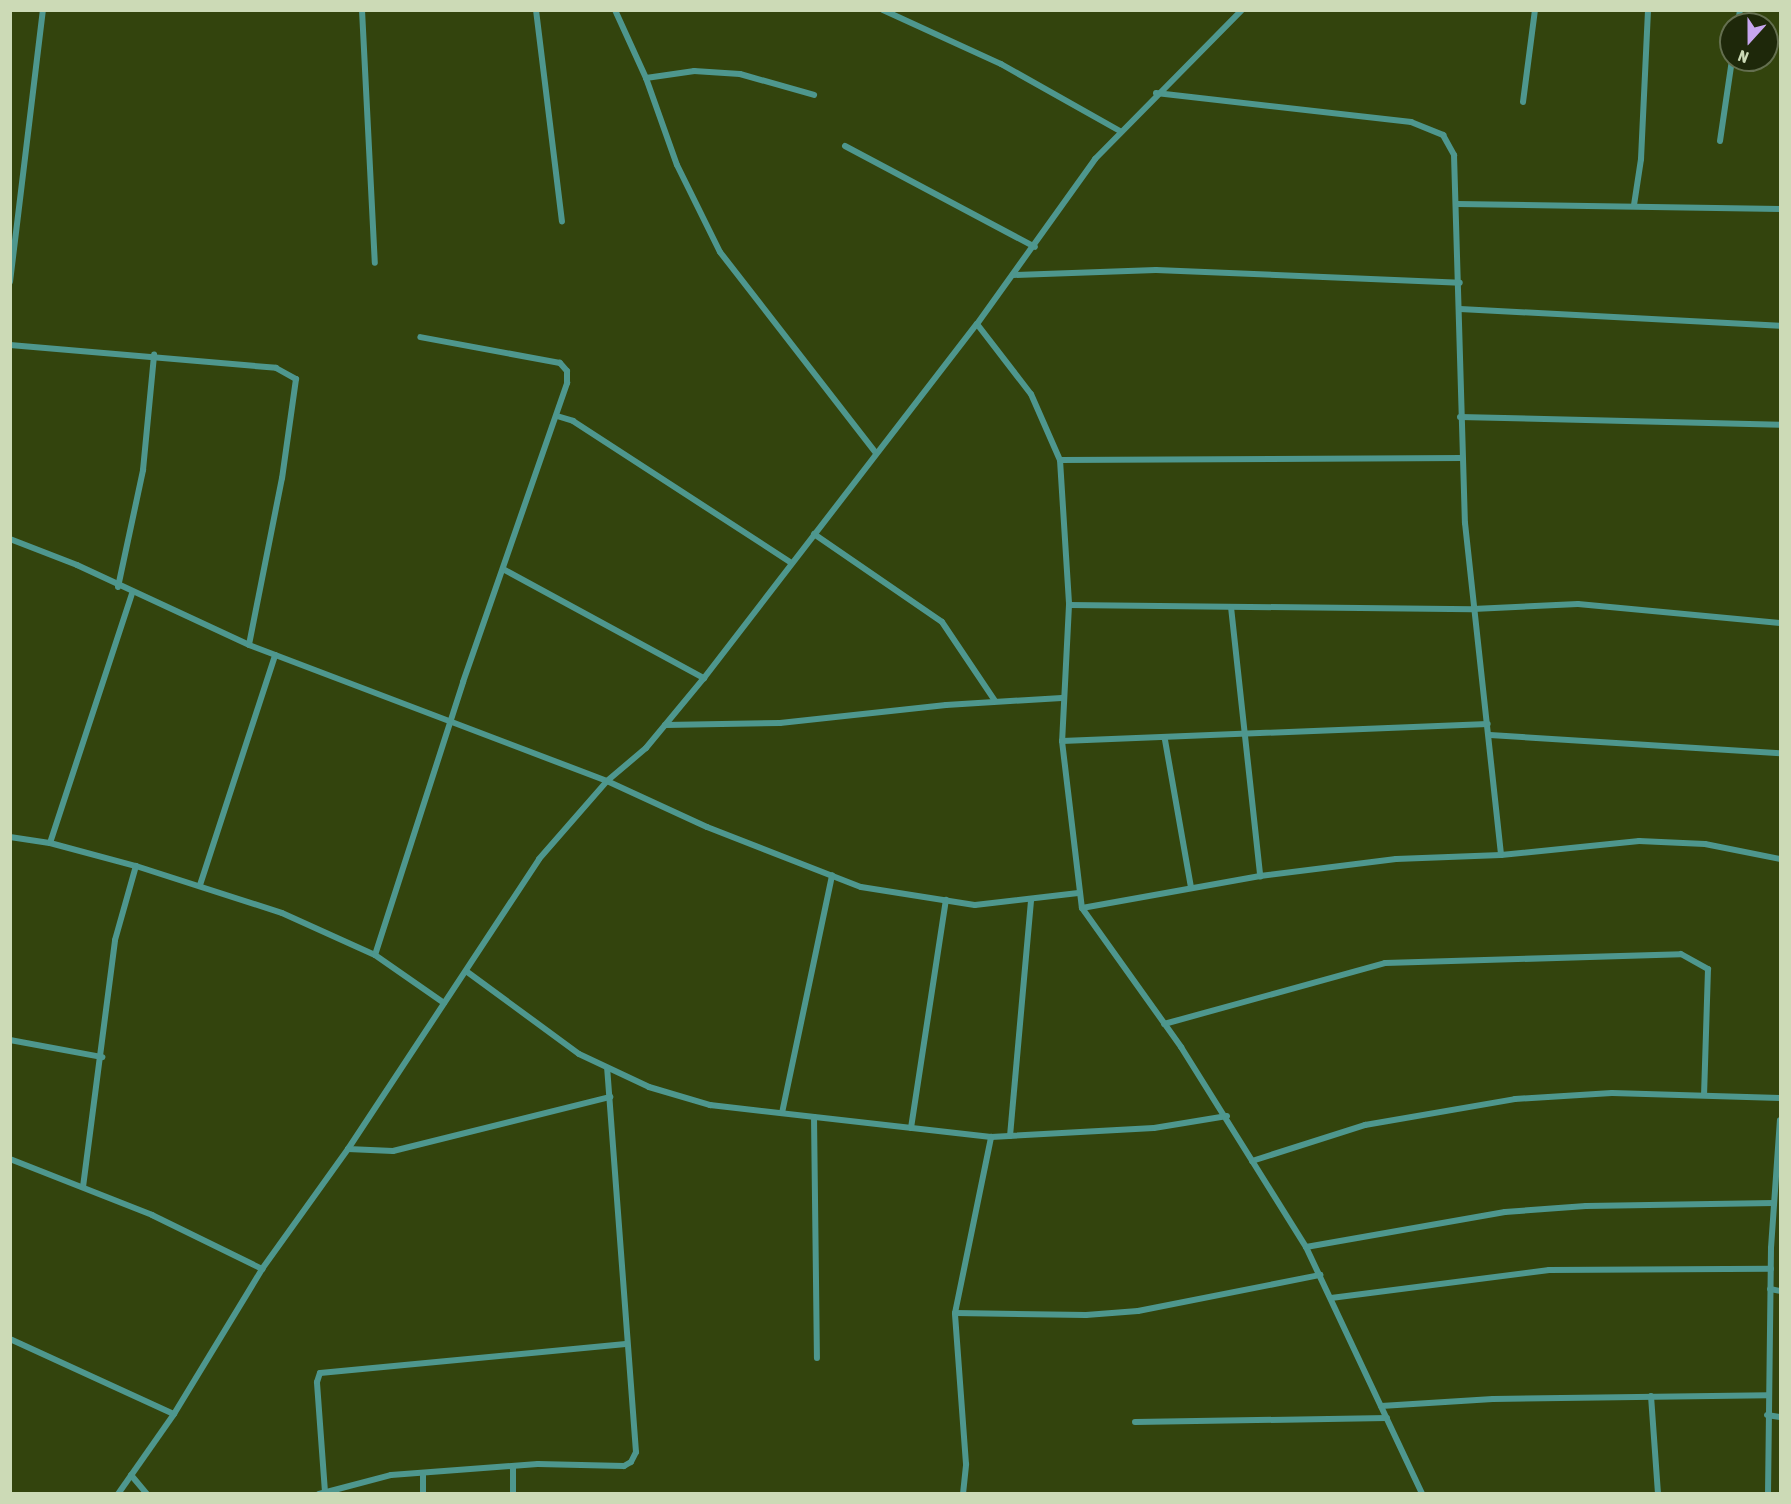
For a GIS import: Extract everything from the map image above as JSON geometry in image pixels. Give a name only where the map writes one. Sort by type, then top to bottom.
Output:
[{"type":"street","points":[[10,282],[42,10]]},
{"type":"street","points":[[362,10],[375,263]]},
{"type":"street","points":[[536,10],[562,221]]},
{"type":"street","points":[[615,10],[646,78],[677,165],[720,252],[875,453]]},
{"type":"street","points":[[883,10],[1001,64],[1120,131]]},
{"type":"street","points":[[118,1494],[174,1414],[262,1269],[348,1149],[539,860],[607,781],[628,768],[704,678],[875,453],[977,324],[1035,247],[1095,159],[1156,93],[1242,10]]},
{"type":"street","points":[[1523,102],[1535,10]]},
{"type":"street","points":[[1634,205],[1641,159],[1648,10]]},
{"type":"street","points":[[646,78],[694,71],[740,74],[814,95]]},
{"type":"street","points":[[1719,141],[1730,72]]},
{"type":"street","points":[[1156,93],[1411,122],[1443,135],[1454,155],[1460,283],[1462,458],[1473,609],[1490,735],[1501,855]]},
{"type":"street","points":[[845,146],[1035,247]]},
{"type":"street","points":[[1457,204],[1780,209]]},
{"type":"street","points":[[1013,275],[1156,270],[1460,283]]},
{"type":"street","points":[[1460,309],[1780,326]]},
{"type":"street","points":[[977,324],[1031,394],[1060,460],[1069,605],[1062,698],[1062,741],[1078,893],[1082,908],[1227,1116],[1252,1161],[1306,1247],[1422,1494]]},
{"type":"street","points":[[375,955],[549,426],[557,416],[567,383],[567,371],[560,363],[420,337]]},
{"type":"street","points":[[10,345],[154,355],[276,368],[296,379],[282,478],[249,645]]},
{"type":"street","points":[[118,587],[143,470],[154,355]]},
{"type":"street","points":[[557,416],[573,421],[792,563]]},
{"type":"street","points":[[1460,417],[1780,425]]},
{"type":"street","points":[[1060,460],[1462,458]]},
{"type":"street","points":[[814,534],[942,622],[995,701]]},
{"type":"street","points":[[10,539],[77,565],[118,587],[249,645],[607,781],[707,827],[861,887],[975,905],[1078,893]]},
{"type":"street","points":[[503,568],[704,678]]},
{"type":"street","points":[[50,843],[132,593]]},
{"type":"street","points":[[1069,605],[1473,609],[1578,604],[1780,623]]},
{"type":"street","points":[[1231,607],[1242,736],[1260,876]]},
{"type":"street","points":[[200,885],[275,655]]},
{"type":"street","points":[[665,725],[780,723],[995,701],[1062,698]]},
{"type":"street","points":[[1062,741],[1165,740],[1488,724]]},
{"type":"street","points":[[1490,735],[1780,753]]},
{"type":"street","points":[[1165,740],[1191,888]]},
{"type":"street","points":[[10,837],[50,843],[136,866],[282,913],[375,955],[444,1002]]},
{"type":"street","points":[[1082,908],[1260,876],[1396,859],[1501,855],[1639,841],[1705,844],[1780,859]]},
{"type":"street","points":[[83,1188],[102,1057],[115,940],[136,866]]},
{"type":"street","points":[[782,1113],[832,875]]},
{"type":"street","points":[[1010,1136],[1031,899]]},
{"type":"street","points":[[911,1128],[946,900]]},
{"type":"street","points":[[1164,1024],[1385,963],[1681,954],[1708,969],[1704,1094]]},
{"type":"street","points":[[466,971],[579,1054],[649,1088],[710,1105],[991,1137],[1154,1128],[1227,1116]]},
{"type":"street","points":[[10,1040],[102,1057]]},
{"type":"street","points":[[608,1068],[626,1344],[636,1452],[631,1462],[624,1466],[513,1466],[391,1475],[322,1493],[317,1382],[320,1373],[626,1344]]},
{"type":"street","points":[[1252,1161],[1365,1125],[1515,1099],[1612,1093],[1780,1098]]},
{"type":"street","points":[[348,1149],[393,1151],[610,1098]]},
{"type":"street","points":[[814,1118],[818,1358]]},
{"type":"street","points":[[1768,1494],[1770,1289],[1780,1120]]},
{"type":"street","points":[[963,1494],[966,1464],[955,1313],[991,1137]]},
{"type":"street","points":[[10,1159],[152,1215],[262,1269]]},
{"type":"street","points":[[1306,1247],[1505,1212],[1586,1206],[1774,1203]]},
{"type":"street","points":[[1331,1298],[1549,1270],[1771,1269]]},
{"type":"street","points":[[955,1313],[1086,1315],[1138,1311],[1320,1275]]},
{"type":"street","points":[[1770,1289],[1780,1291]]},
{"type":"street","points":[[10,1340],[174,1414]]},
{"type":"street","points":[[1382,1406],[1652,1396],[1768,1395]]},
{"type":"street","points":[[1652,1396],[1658,1494]]},
{"type":"street","points":[[1767,1416],[1780,1417]]},
{"type":"street","points":[[1135,1422],[1387,1418]]},
{"type":"street","points":[[513,1466],[513,1494]]},
{"type":"street","points":[[423,1473],[423,1494]]},
{"type":"street","points":[[130,1475],[147,1494]]}]
